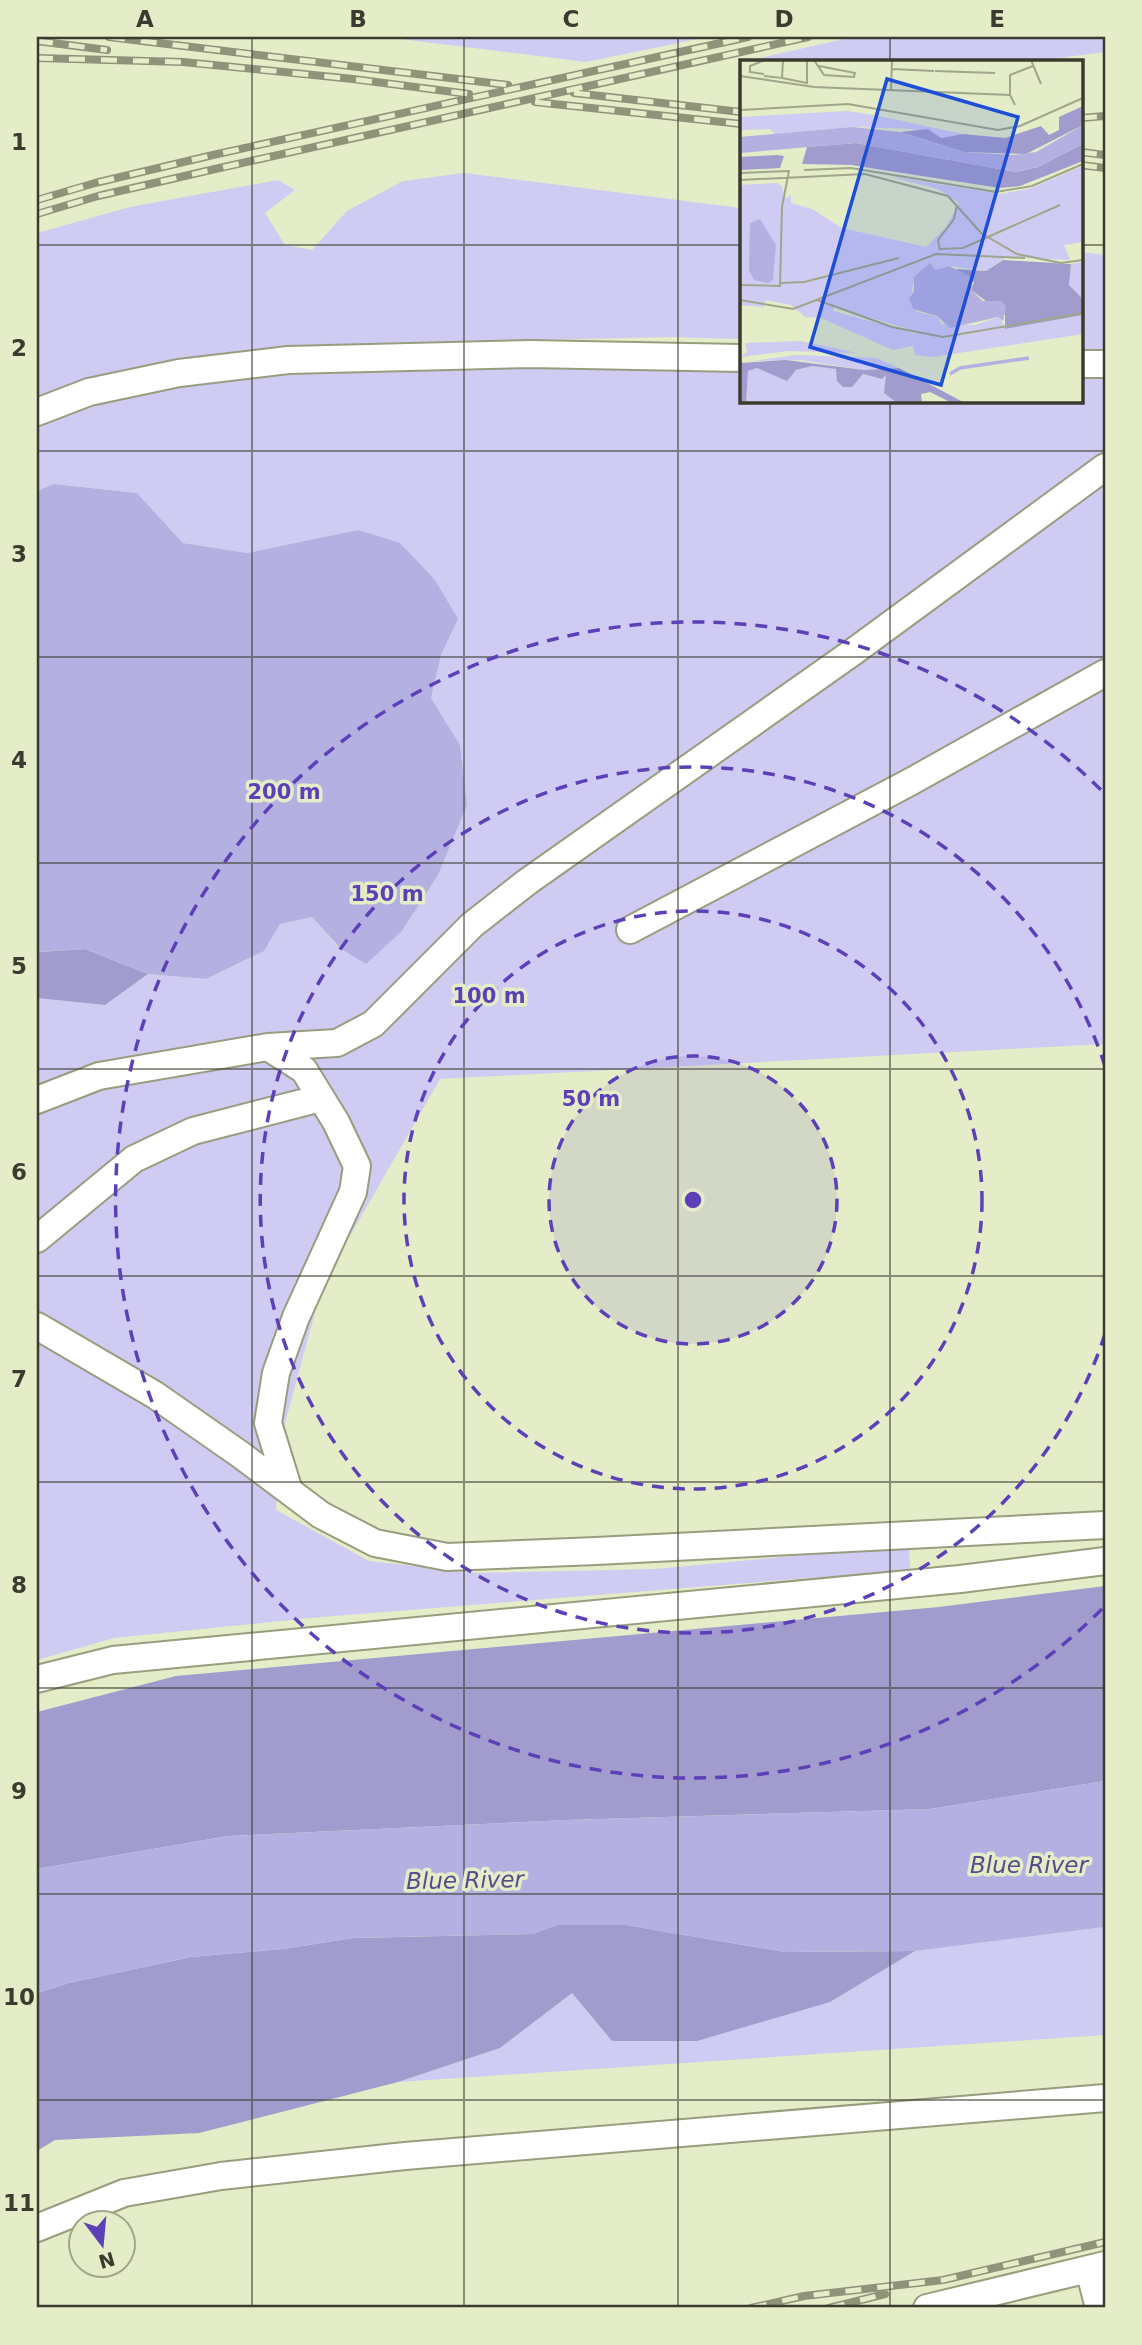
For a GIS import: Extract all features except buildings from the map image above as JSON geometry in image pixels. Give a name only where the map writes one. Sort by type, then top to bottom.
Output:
[{"type":"lane","points":[[37,412],[102,389],[179,373],[288,360],[530,354],[740,358]]},
{"type":"lane","points":[[1082,364],[1105,364]]},
{"type":"lane","points":[[37,1100],[99,1076],[268,1047],[337,1042],[373,1024],[472,925],[527,881],[841,660],[1105,467]]},
{"type":"lane","points":[[630,930],[912,781],[1105,673]]},
{"type":"lane","points":[[268,1047],[303,1070],[337,1122],[357,1166],[352,1192],[296,1317],[276,1373],[268,1423],[289,1491]]},
{"type":"lane","points":[[37,1239],[134,1159],[193,1131],[321,1098]]},
{"type":"lane","points":[[37,1326],[155,1395],[321,1515],[375,1543],[447,1557],[1105,1525]]},
{"type":"lane","points":[[37,1679],[113,1660],[960,1579],[1105,1561]]},
{"type":"lane","points":[[37,2228],[124,2193],[221,2176],[419,2155],[1105,2098]]},
{"type":"lane","points":[[927,2308],[1097,2267],[1099,2308]]},
{"type":"shaded area","points":[[384,37],[707,37],[586,62]]},
{"type":"shaded area","points":[[853,37],[1105,37],[1105,52],[1044,60],[751,60]]},
{"type":"shaded area","points":[[464,173],[740,208],[740,339],[669,337],[307,345],[326,371],[426,366],[740,372],[740,402],[1082,402],[1082,252],[1105,255],[1105,1044],[440,1079],[323,1283],[279,1445],[276,1510],[369,1561],[478,1573],[656,1569],[909,1545],[910,1570],[321,1617],[114,1638],[37,1660],[37,998],[105,1005],[148,974],[206,979],[264,951],[280,924],[312,917],[339,948],[402,931],[438,875],[467,805],[460,745],[431,698],[441,655],[458,619],[358,530],[247,553],[183,543],[137,493],[55,484],[37,491],[37,233],[130,207],[278,180],[295,190],[265,213],[285,245],[312,250],[347,211],[403,181]]},
{"type":"shaded area","points":[[85,949],[148,974],[105,1005],[37,998],[37,952]]},
{"type":"shaded area","points":[[1105,1586],[1105,1781],[930,1809],[567,1820],[228,1836],[37,1869],[37,1712],[176,1676],[939,1607]]},
{"type":"shaded area","points":[[557,1925],[626,1925],[785,1952],[915,1951],[830,2002],[697,2041],[612,2041],[572,1993],[500,2048],[398,2082],[199,2133],[55,2140],[37,2151],[37,1993],[69,1983],[191,1957],[283,1949],[353,1938],[532,1934]]},
{"type":"shaded area","points":[[1105,1927],[1105,2035],[398,2082],[500,2048],[572,1993],[612,2041],[830,2002],[915,1951]]},
{"type":"water","points":[[54,484],[137,493],[183,543],[247,553],[358,530],[400,543],[435,580],[458,619],[441,655],[431,698],[460,745],[467,805],[438,875],[402,931],[366,964],[340,948],[312,917],[280,924],[264,951],[206,979],[148,974],[85,949],[37,952],[37,491]]},
{"type":"water","name":"Blue River","points":[[1105,1781],[1105,1927],[915,1951],[785,1952],[626,1925],[557,1925],[532,1934],[353,1938],[283,1949],[191,1957],[69,1983],[37,1993],[37,1869],[228,1836],[567,1820],[930,1809]]},
{"type":"railway","points":[[109,37],[508,85]]},
{"type":"railway","points":[[37,200],[95,183],[213,155],[748,37]]},
{"type":"railway","points":[[37,214],[98,196],[215,169],[808,37]]},
{"type":"railway","points":[[37,41],[107,50]]},
{"type":"railway","points":[[37,58],[183,62],[469,94]]},
{"type":"railway","points":[[574,93],[740,112]]},
{"type":"railway","points":[[535,102],[740,124]]},
{"type":"railway","points":[[1082,118],[1105,116]]},
{"type":"railway","points":[[1082,152],[1105,155]]},
{"type":"railway","points":[[1082,165],[1105,168]]},
{"type":"railway","points":[[751,2308],[804,2296],[943,2280],[1105,2242]]},
{"type":"railway","points":[[829,2308],[885,2294]]}]
